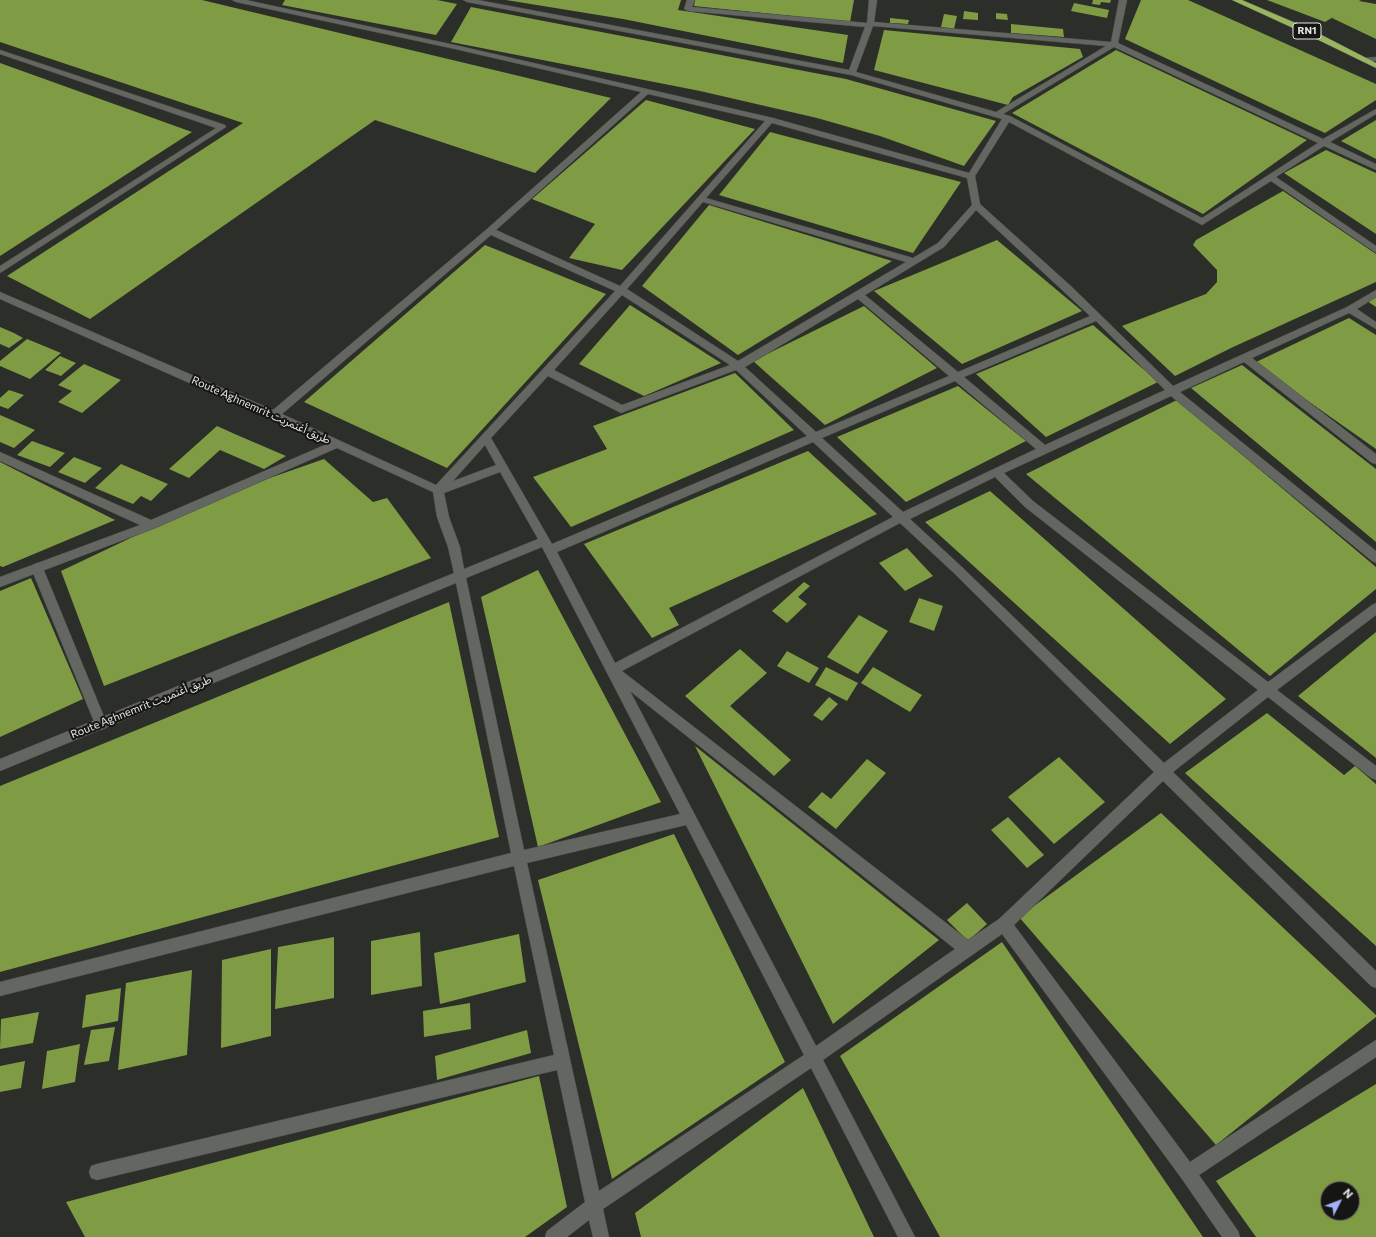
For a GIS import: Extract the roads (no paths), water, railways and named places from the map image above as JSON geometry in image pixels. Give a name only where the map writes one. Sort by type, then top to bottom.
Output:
[{"type":"highway","name":"RN1","points":[[1236,0],[1309,32],[1376,66]]},
{"type":"street","points":[[236,0],[259,2],[770,120],[971,176]]},
{"type":"street","points":[[467,0],[852,73],[1007,118],[1202,222],[1324,142],[1376,111]]},
{"type":"street","points":[[691,0],[688,10],[1114,44],[1376,167]]},
{"type":"street","points":[[852,73],[870,24],[873,0]]},
{"type":"street","points":[[997,115],[1114,44],[1123,0]]},
{"type":"street","points":[[0,52],[222,127],[0,270]]},
{"type":"street","points":[[1364,60],[1376,59]]},
{"type":"street","points":[[274,415],[490,231],[647,91]]},
{"type":"street","points":[[1007,118],[971,176],[976,205],[1070,290],[1172,390],[1376,558]]},
{"type":"street","points":[[438,490],[621,290],[770,120]]},
{"type":"street","points":[[1271,177],[1376,250]]},
{"type":"street","points":[[701,199],[914,261]]},
{"type":"street","points":[[547,371],[621,409],[738,366],[941,245],[976,205]]},
{"type":"street","points":[[490,231],[621,290],[738,366],[965,577],[1376,981]]},
{"type":"street","points":[[612,670],[902,518],[1043,449],[1350,309],[1376,293]]},
{"type":"street","name":"Route Aghnemrit طريق أغنمريت","points":[[0,295],[274,415],[438,490]]},
{"type":"street","points":[[859,295],[956,378],[1043,449]]},
{"type":"street","points":[[1350,309],[1376,326]]},
{"type":"street","name":"Route Aghnemrit طريق أغنمريت","points":[[0,765],[459,577],[547,545],[815,437],[1096,317]]},
{"type":"street","points":[[1244,357],[1376,460]]},
{"type":"street","points":[[486,438],[547,545],[907,1237]]},
{"type":"street","points":[[0,582],[151,525],[337,444]]},
{"type":"street","points":[[0,456],[151,525]]},
{"type":"street","points":[[438,490],[503,468]]},
{"type":"street","points":[[996,472],[1029,504],[1376,774]]},
{"type":"street","points":[[438,490],[443,517],[454,547],[459,577],[562,1061],[601,1237]]},
{"type":"street","points":[[37,568],[101,724]]},
{"type":"street","points":[[553,1237],[594,1205],[814,1057],[1004,924],[1163,772],[1267,690],[1376,608]]},
{"type":"street","points":[[612,670],[967,949]]},
{"type":"street","points":[[0,989],[519,858],[689,818]]},
{"type":"street","points":[[1004,924],[1188,1173],[1232,1237]]},
{"type":"street","points":[[1188,1173],[1376,1048]]},
{"type":"street","points":[[97,1172],[562,1061]]}]
